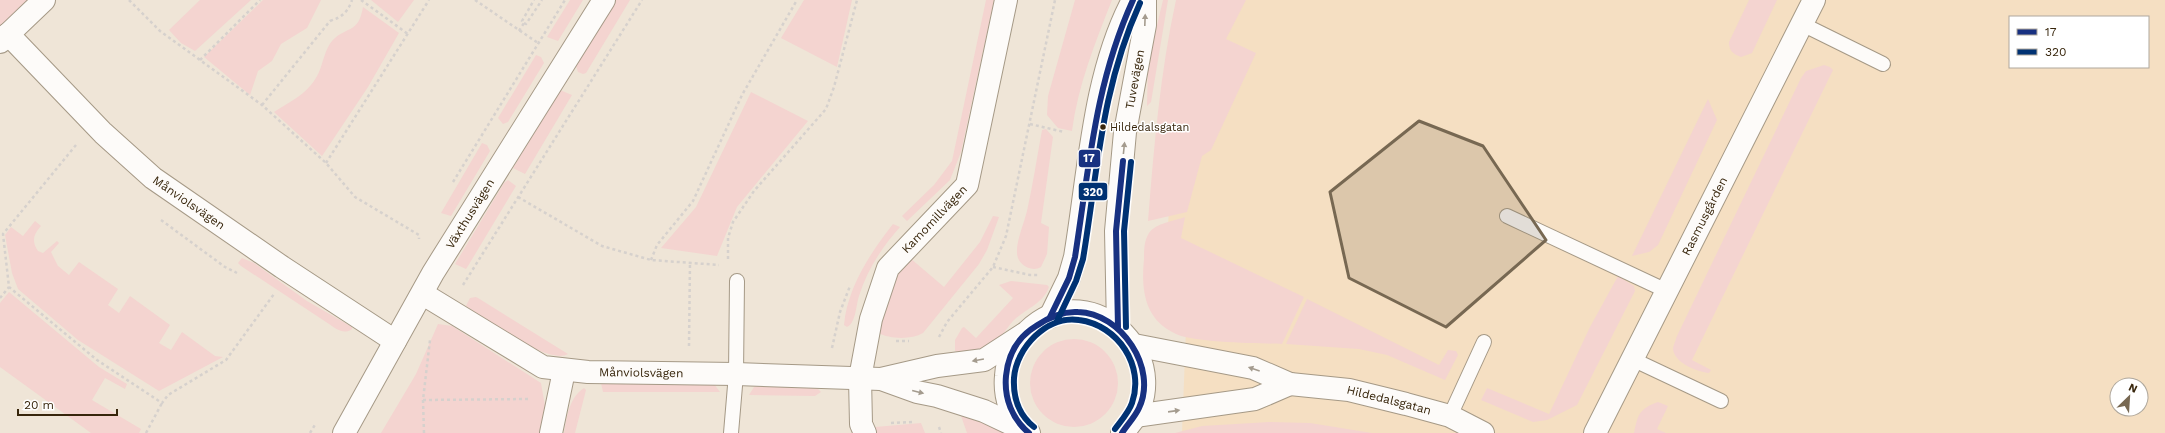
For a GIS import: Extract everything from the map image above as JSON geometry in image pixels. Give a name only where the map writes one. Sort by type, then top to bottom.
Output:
[{"type":"street","points":[[4,38],[44,0]]},
{"type":"street","name":"Växthusvägen","points":[[344,433],[423,294],[433,273],[604,0]]},
{"type":"street","name":"Kamomillvägen","points":[[865,433],[861,424],[870,379],[871,319],[888,268],[967,185],[1006,0]]},
{"type":"street","points":[[1050,317],[1069,278],[1075,257],[1097,107],[1120,24],[1133,0]]},
{"type":"street","name":"Tuvevägen","points":[[1118,327],[1116,232],[1125,132],[1145,25],[1145,0]]},
{"type":"street","name":"Rasmusgården","points":[[1595,433],[1814,0]]},
{"type":"street","name":"Månviolsvägen","points":[[4,38],[153,178],[282,267],[395,341]]},
{"type":"street","name":"Månviolsvägen","points":[[423,294],[543,367],[564,371],[736,374],[870,379],[937,366],[984,360],[1024,334]]},
{"type":"street","points":[[1027,432],[1017,421],[1011,409],[1005,383],[1010,357],[1024,334],[1032,327],[1050,317],[1062,314],[1085,313],[1108,320],[1118,327],[1134,345],[1140,356],[1145,380],[1140,405],[1135,416],[1122,433]]},
{"type":"street","name":"Hildedalsgatan","points":[[1134,345],[1253,368],[1290,384],[1349,390],[1450,416],[1483,433]]},
{"type":"street","points":[[551,433],[564,371]]},
{"type":"street","name":"Månviolsvägen","points":[[870,379],[937,396],[984,411],[1027,432]]},
{"type":"street","name":"Hildedalsgatan","points":[[1135,416],[1255,399],[1290,384]]},
{"type":"lane","points":[[1802,24],[1882,64]]},
{"type":"lane","points":[[1507,216],[1667,291]]},
{"type":"lane","points":[[731,433],[736,374],[737,281]]},
{"type":"lane","points":[[1450,416],[1484,342]]},
{"type":"lane","points":[[1632,359],[1721,401]]},
{"type":"path","points":[[128,0],[160,32],[262,105],[326,163],[355,197],[419,235],[419,240]]},
{"type":"path","points":[[200,60],[260,0]]},
{"type":"path","points":[[262,105],[330,21],[339,18],[348,11],[352,0]]},
{"type":"path","points":[[361,0],[408,34]]},
{"type":"path","points":[[326,163],[429,0]]},
{"type":"path","points":[[475,0],[538,43]]},
{"type":"path","points":[[524,23],[522,21],[534,0]]},
{"type":"path","points":[[519,31],[524,23],[526,24],[542,0]]},
{"type":"path","points":[[451,187],[565,0]]},
{"type":"path","points":[[424,433],[423,400],[431,333],[642,0]]},
{"type":"path","points":[[651,260],[657,244],[693,201],[742,95],[797,0]]},
{"type":"path","points":[[737,281],[729,276],[728,265],[728,238],[733,222],[754,191],[826,109],[841,64],[857,0]]},
{"type":"path","points":[[937,366],[938,340],[941,332],[947,322],[993,267],[1006,236],[1055,0]]},
{"type":"path","points":[[1030,124],[1070,133]]},
{"type":"path","points":[[79,143],[3,234],[9,287],[97,360],[162,403]]},
{"type":"path","points":[[491,181],[602,246],[651,260],[728,265]]},
{"type":"path","points":[[415,246],[422,235]]},
{"type":"path","points":[[689,352],[690,262]]},
{"type":"path","points":[[832,349],[840,312],[852,281]]},
{"type":"path","points":[[0,298],[9,287]]},
{"type":"path","points":[[146,433],[168,395],[226,360],[275,292]]},
{"type":"path","points":[[937,396],[936,420],[942,433]]},
{"type":"path","points":[[423,400],[558,398]]},
{"type":"highlighted area","points":[[1419,121],[1483,146],[1546,240],[1446,327],[1349,278],[1330,192]]},
{"type":"shaded area","points":[[0,0],[31,0],[0,29]]},
{"type":"shaded area","points":[[200,0],[251,0],[195,51],[181,43],[169,30]]},
{"type":"shaded area","points":[[263,0],[321,0],[307,28],[281,44],[272,61],[258,71],[250,95],[204,57]]},
{"type":"shaded area","points":[[371,0],[414,0],[398,22]]},
{"type":"shaded area","points":[[570,0],[583,0],[558,41],[547,37]]},
{"type":"shaded area","points":[[616,0],[630,0],[586,73],[583,74],[578,72],[576,66]]},
{"type":"shaded area","points":[[804,0],[852,0],[837,67],[781,38]]},
{"type":"shaded area","points":[[986,0],[994,0],[961,152],[950,180],[907,221],[902,216],[934,185],[952,161]]},
{"type":"shaded area","points":[[1075,0],[1112,0],[1093,48],[1078,97],[1072,131],[1058,128],[1047,115],[1048,96]]},
{"type":"shaded area","points":[[1163,0],[1168,0],[1151,102],[1147,106],[1148,63]]},
{"type":"shaded area","points":[[1176,0],[1246,0],[1226,39],[1256,53],[1211,150],[1202,156],[1187,212],[1148,221],[1155,138],[1162,82],[1170,27]]},
{"type":"shaded area","points":[[1198,0],[2165,0],[2165,433],[1182,433],[1186,329],[1164,306],[1170,188]]},
{"type":"shaded area","points":[[1749,0],[1777,0],[1752,53],[1741,57],[1732,52],[1729,42]]},
{"type":"shaded area","points":[[363,7],[399,33],[368,87],[322,156],[274,112],[300,96],[311,86],[319,72],[330,44],[337,36],[355,26],[361,16]]},
{"type":"shaded area","points":[[536,55],[541,57],[544,63],[508,122],[503,124],[498,118]]},
{"type":"shaded area","points":[[1824,65],[1833,70],[1692,360],[1711,370],[1709,373],[1693,369],[1681,362],[1674,353],[1673,348],[1677,336],[1801,78],[1806,71]]},
{"type":"shaded area","points":[[560,90],[572,95],[525,174],[513,168]]},
{"type":"shaded area","points":[[751,92],[808,121],[737,207],[717,256],[661,248],[696,207]]},
{"type":"shaded area","points":[[1708,99],[1717,120],[1658,245],[1649,252],[1632,256]]},
{"type":"shaded area","points":[[1046,129],[1053,137],[1041,223],[1049,227],[1047,254],[1041,267],[1033,269],[1025,266],[1019,261],[1017,249],[1027,211],[1042,130]]},
{"type":"shaded area","points":[[482,143],[487,145],[490,151],[451,216],[441,213]]},
{"type":"shaded area","points":[[508,180],[516,186],[468,266],[466,269],[455,264],[504,183]]},
{"type":"shaded area","points":[[993,216],[999,217],[987,250],[979,264],[923,333],[913,337],[900,338],[888,337],[878,333],[888,293],[897,275],[910,258],[944,287],[980,242]]},
{"type":"shaded area","points":[[1185,217],[1181,238],[1304,297],[1282,344],[1227,342],[1185,337],[1165,328],[1157,321],[1151,312],[1144,292],[1143,270],[1145,242],[1149,233],[1156,227]]},
{"type":"shaded area","points":[[35,221],[41,226],[34,238],[38,251],[43,253],[57,241],[59,243],[51,252],[58,266],[69,275],[79,262],[118,289],[108,305],[119,313],[130,296],[170,325],[159,343],[171,350],[182,332],[215,356],[223,357],[159,391],[78,340],[18,289],[12,273],[5,235],[11,227],[23,236]]},
{"type":"shaded area","points":[[893,224],[900,227],[881,251],[866,277],[859,296],[854,318],[847,327],[844,325],[846,311],[855,284],[876,246]]},
{"type":"shaded area","points":[[242,258],[254,263],[307,301],[352,327],[352,329],[345,332],[335,328],[241,266],[238,263]]},
{"type":"shaded area","points":[[1618,276],[1634,286],[1635,291],[1577,405],[1547,420],[1533,422],[1481,400],[1487,388],[1549,414],[1590,327]]},
{"type":"shaded area","points":[[1011,281],[1047,285],[1049,287],[1043,298],[1013,321],[995,342],[974,350],[955,351],[955,340],[962,328],[964,327],[976,338],[1013,298],[999,285]]},
{"type":"shaded area","points":[[9,292],[99,367],[127,384],[125,389],[105,378],[92,400],[141,429],[139,433],[91,433],[0,367],[0,303]]},
{"type":"shaded area","points":[[476,297],[568,354],[559,356],[546,353],[501,330],[466,306],[470,298]]},
{"type":"shaded area","points":[[1307,299],[1439,365],[1448,350],[1456,351],[1458,355],[1445,380],[1387,355],[1359,349],[1286,344]]},
{"type":"shaded area","points":[[438,324],[452,326],[541,383],[545,406],[539,433],[381,433],[416,374]]},
{"type":"shaded area","points":[[1065,339],[1083,339],[1099,346],[1111,358],[1118,374],[1118,392],[1111,408],[1099,420],[1083,427],[1065,427],[1049,420],[1037,408],[1030,392],[1030,374],[1037,358],[1049,346]]},
{"type":"shaded area","points":[[601,383],[714,384],[720,392],[603,392]]},
{"type":"shaded area","points":[[754,387],[812,388],[818,389],[821,392],[815,396],[749,395]]},
{"type":"shaded area","points":[[584,388],[586,390],[575,433],[564,433],[572,402]]},
{"type":"shaded area","points":[[1658,402],[1668,406],[1657,429],[1666,433],[1634,433],[1640,413],[1647,407]]},
{"type":"shaded area","points":[[959,410],[999,428],[1004,433],[967,433]]},
{"type":"shaded area","points":[[1269,422],[1310,423],[1372,433],[1175,433],[1202,426]]},
{"type":"shaded area","points":[[921,423],[925,433],[877,433],[875,427]]},
{"type":"transit line","name":"17","points":[[1050,317],[1069,278],[1075,257],[1089,158],[1102,94],[1120,31],[1133,0]]},
{"type":"transit line","name":"320","points":[[1057,321],[1076,281],[1083,259],[1102,130],[1109,98],[1127,35],[1140,3]]},
{"type":"transit line","name":"17","points":[[1118,327],[1116,231],[1123,161]]},
{"type":"transit line","name":"320","points":[[1126,327],[1124,231],[1131,162]]},
{"type":"transit line","name":"17","points":[[1029,433],[1018,421],[1010,408],[1006,392],[1006,376],[1009,361],[1019,341],[1030,330],[1051,317],[1072,312],[1094,315],[1108,322],[1121,332],[1132,345],[1139,360],[1144,376],[1144,392],[1139,408],[1122,433]]},
{"type":"transit line","name":"320","points":[[1034,427],[1024,417],[1016,399],[1014,378],[1020,356],[1035,336],[1045,328],[1067,320],[1079,320],[1093,323],[1106,330],[1125,350],[1131,362],[1135,375],[1135,389],[1132,403],[1127,413],[1115,429]]},
{"type":"place","name":"Hildedalsgatan","points":[[1103,127]]}]
